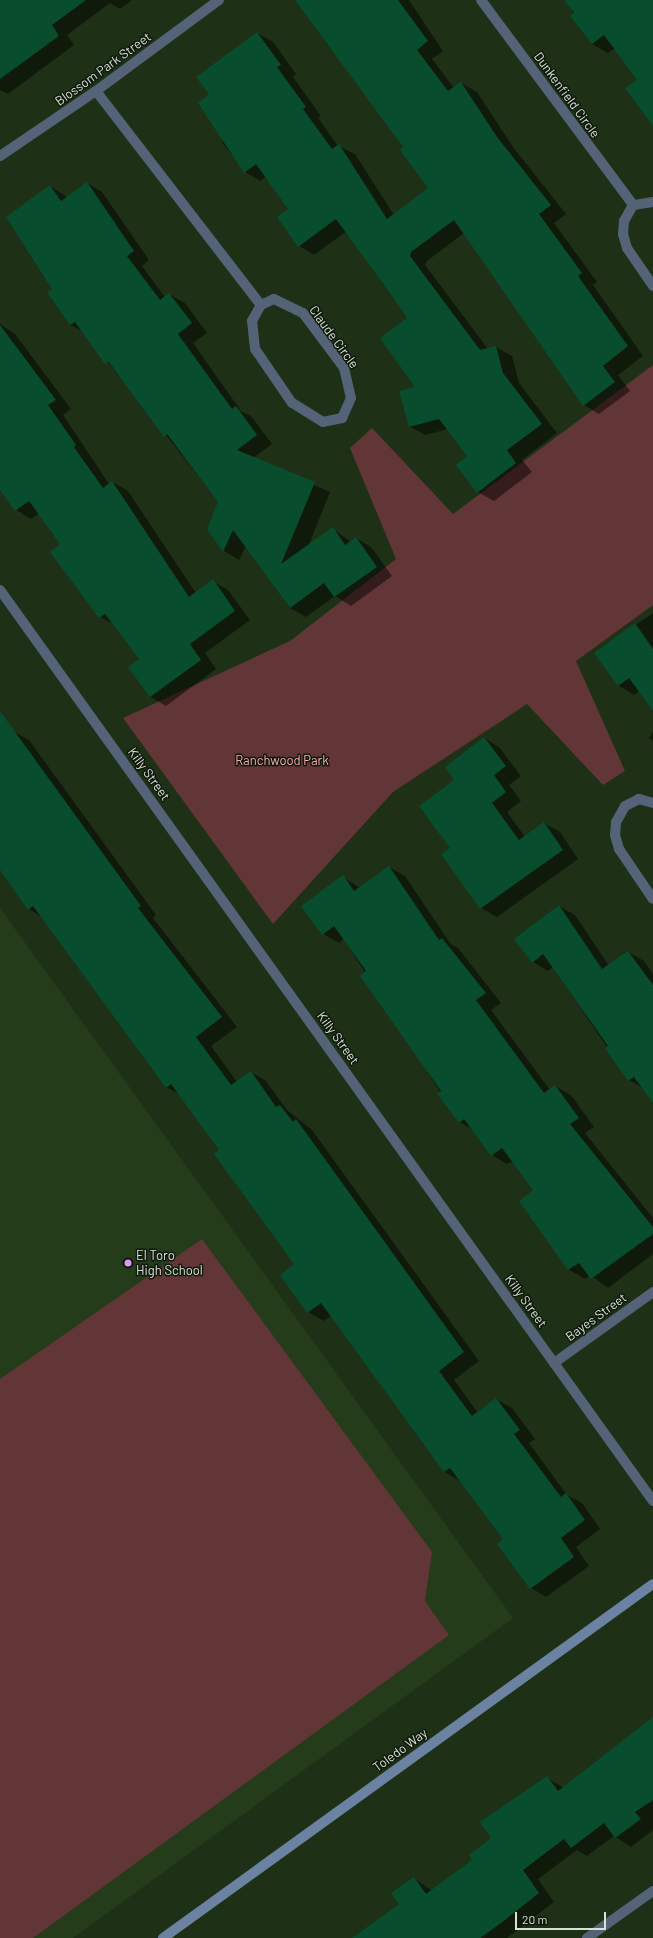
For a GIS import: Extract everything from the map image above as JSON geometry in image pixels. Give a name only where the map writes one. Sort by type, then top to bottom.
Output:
[{"type":"main road","name":"Toledo Way","points":[[163,1938],[653,1584]]},
{"type":"street","name":"Blossom Park Street","points":[[0,156],[96,91],[219,0]]},
{"type":"street","name":"Dunkenfield Circle","points":[[481,0],[633,205]]},
{"type":"street","points":[[96,91],[261,306]]},
{"type":"street","points":[[653,202],[633,205],[624,221],[623,234],[627,248],[653,286]]},
{"type":"street","name":"Claude Circle","points":[[274,299],[303,313],[344,368],[351,398],[342,418],[322,422],[292,403],[255,349],[252,321],[261,306],[274,299]]},
{"type":"street","name":"Killy Street","points":[[0,590],[653,1501]]},
{"type":"street","points":[[653,803],[639,799],[625,806],[616,822],[615,835],[619,849],[653,899]]},
{"type":"street","name":"Bayes Street","points":[[554,1363],[653,1292]]},
{"type":"street","points":[[587,1938],[653,1891]]},
{"type":"shaded area","name":"El Toro High School","points":[[0,908],[513,1618],[73,1938],[0,1938]]},
{"type":"green space","name":"Ranchwood Park","points":[[653,365],[653,605],[576,661],[625,771],[603,785],[527,704],[393,792],[273,924],[123,718],[290,641],[396,559],[350,448],[372,428],[453,514]]},
{"type":"green space","name":"El Toro High School","points":[[202,1239],[432,1552],[425,1601],[449,1635],[33,1938],[0,1938],[0,1379]]},
{"type":"building","points":[[0,0],[86,0],[52,25],[59,36],[0,79]]},
{"type":"building","points":[[295,0],[398,0],[428,41],[417,50],[448,91],[461,82],[497,137],[551,205],[539,214],[582,273],[578,276],[628,346],[603,366],[615,382],[583,406],[454,220],[411,252],[410,256],[480,350],[496,346],[503,373],[542,424],[507,450],[516,463],[477,493],[456,465],[467,456],[439,419],[409,427],[399,391],[415,387],[380,338],[407,318],[392,296],[336,219],[298,247],[277,217],[288,209],[256,164],[244,173],[198,103],[209,94],[196,77],[257,32],[281,65],[277,67],[306,107],[303,109],[332,149],[339,144],[387,219],[428,188],[400,150],[403,147]]},
{"type":"building","points":[[564,0],[653,0],[653,126],[625,88],[637,80],[604,35],[592,44],[570,16],[574,13]]},
{"type":"building","points":[[87,182],[134,251],[127,256],[160,300],[169,293],[192,323],[178,334],[232,409],[236,406],[257,435],[237,450],[315,482],[281,564],[333,527],[345,545],[356,537],[377,567],[334,597],[324,583],[290,608],[233,530],[223,552],[207,529],[218,502],[167,434],[164,437],[108,361],[105,364],[75,322],[70,325],[47,292],[52,289],[6,217],[50,185],[61,201]]},
{"type":"building","points":[[0,325],[56,400],[48,405],[76,445],[74,447],[103,488],[112,481],[189,597],[213,579],[235,611],[190,644],[201,660],[150,697],[128,667],[139,659],[105,614],[99,618],[50,552],[60,544],[29,501],[15,511],[0,490]]},
{"type":"building","points":[[635,623],[653,649],[653,711],[629,678],[618,686],[594,653]]},
{"type":"building","points":[[0,711],[141,906],[138,908],[222,1017],[196,1037],[231,1085],[251,1071],[276,1107],[280,1105],[293,1122],[296,1119],[464,1352],[439,1371],[472,1416],[496,1398],[520,1430],[514,1434],[561,1497],[566,1493],[585,1520],[561,1538],[574,1557],[530,1589],[497,1544],[503,1539],[450,1468],[444,1472],[321,1303],[307,1313],[280,1275],[294,1264],[214,1154],[219,1150],[171,1084],[166,1088],[33,906],[28,910],[0,870]]},
{"type":"building","points":[[484,737],[506,766],[494,775],[506,792],[492,803],[519,840],[544,822],[563,850],[480,909],[441,854],[450,848],[419,806],[454,780],[445,767]]},
{"type":"building","points":[[389,866],[439,940],[442,938],[486,993],[476,1000],[544,1093],[555,1085],[579,1118],[570,1124],[653,1227],[653,1234],[591,1279],[579,1263],[568,1270],[519,1201],[533,1190],[502,1148],[491,1156],[464,1119],[459,1123],[437,1094],[441,1091],[360,976],[366,971],[334,926],[322,935],[301,906],[343,875],[354,891]]},
{"type":"building","points":[[559,905],[602,969],[628,951],[653,985],[653,1103],[634,1077],[628,1081],[605,1048],[608,1046],[543,954],[532,963],[514,939]]},
{"type":"building","points":[[653,1717],[653,1800],[635,1812],[641,1819],[615,1838],[604,1823],[571,1848],[564,1839],[523,1870],[539,1893],[501,1923],[480,1938],[352,1938],[399,1904],[391,1893],[414,1877],[426,1894],[472,1860],[469,1855],[491,1838],[480,1822],[547,1776],[558,1791]]},
{"type":"place","name":"El Toro High School","points":[[128,1263]]}]
